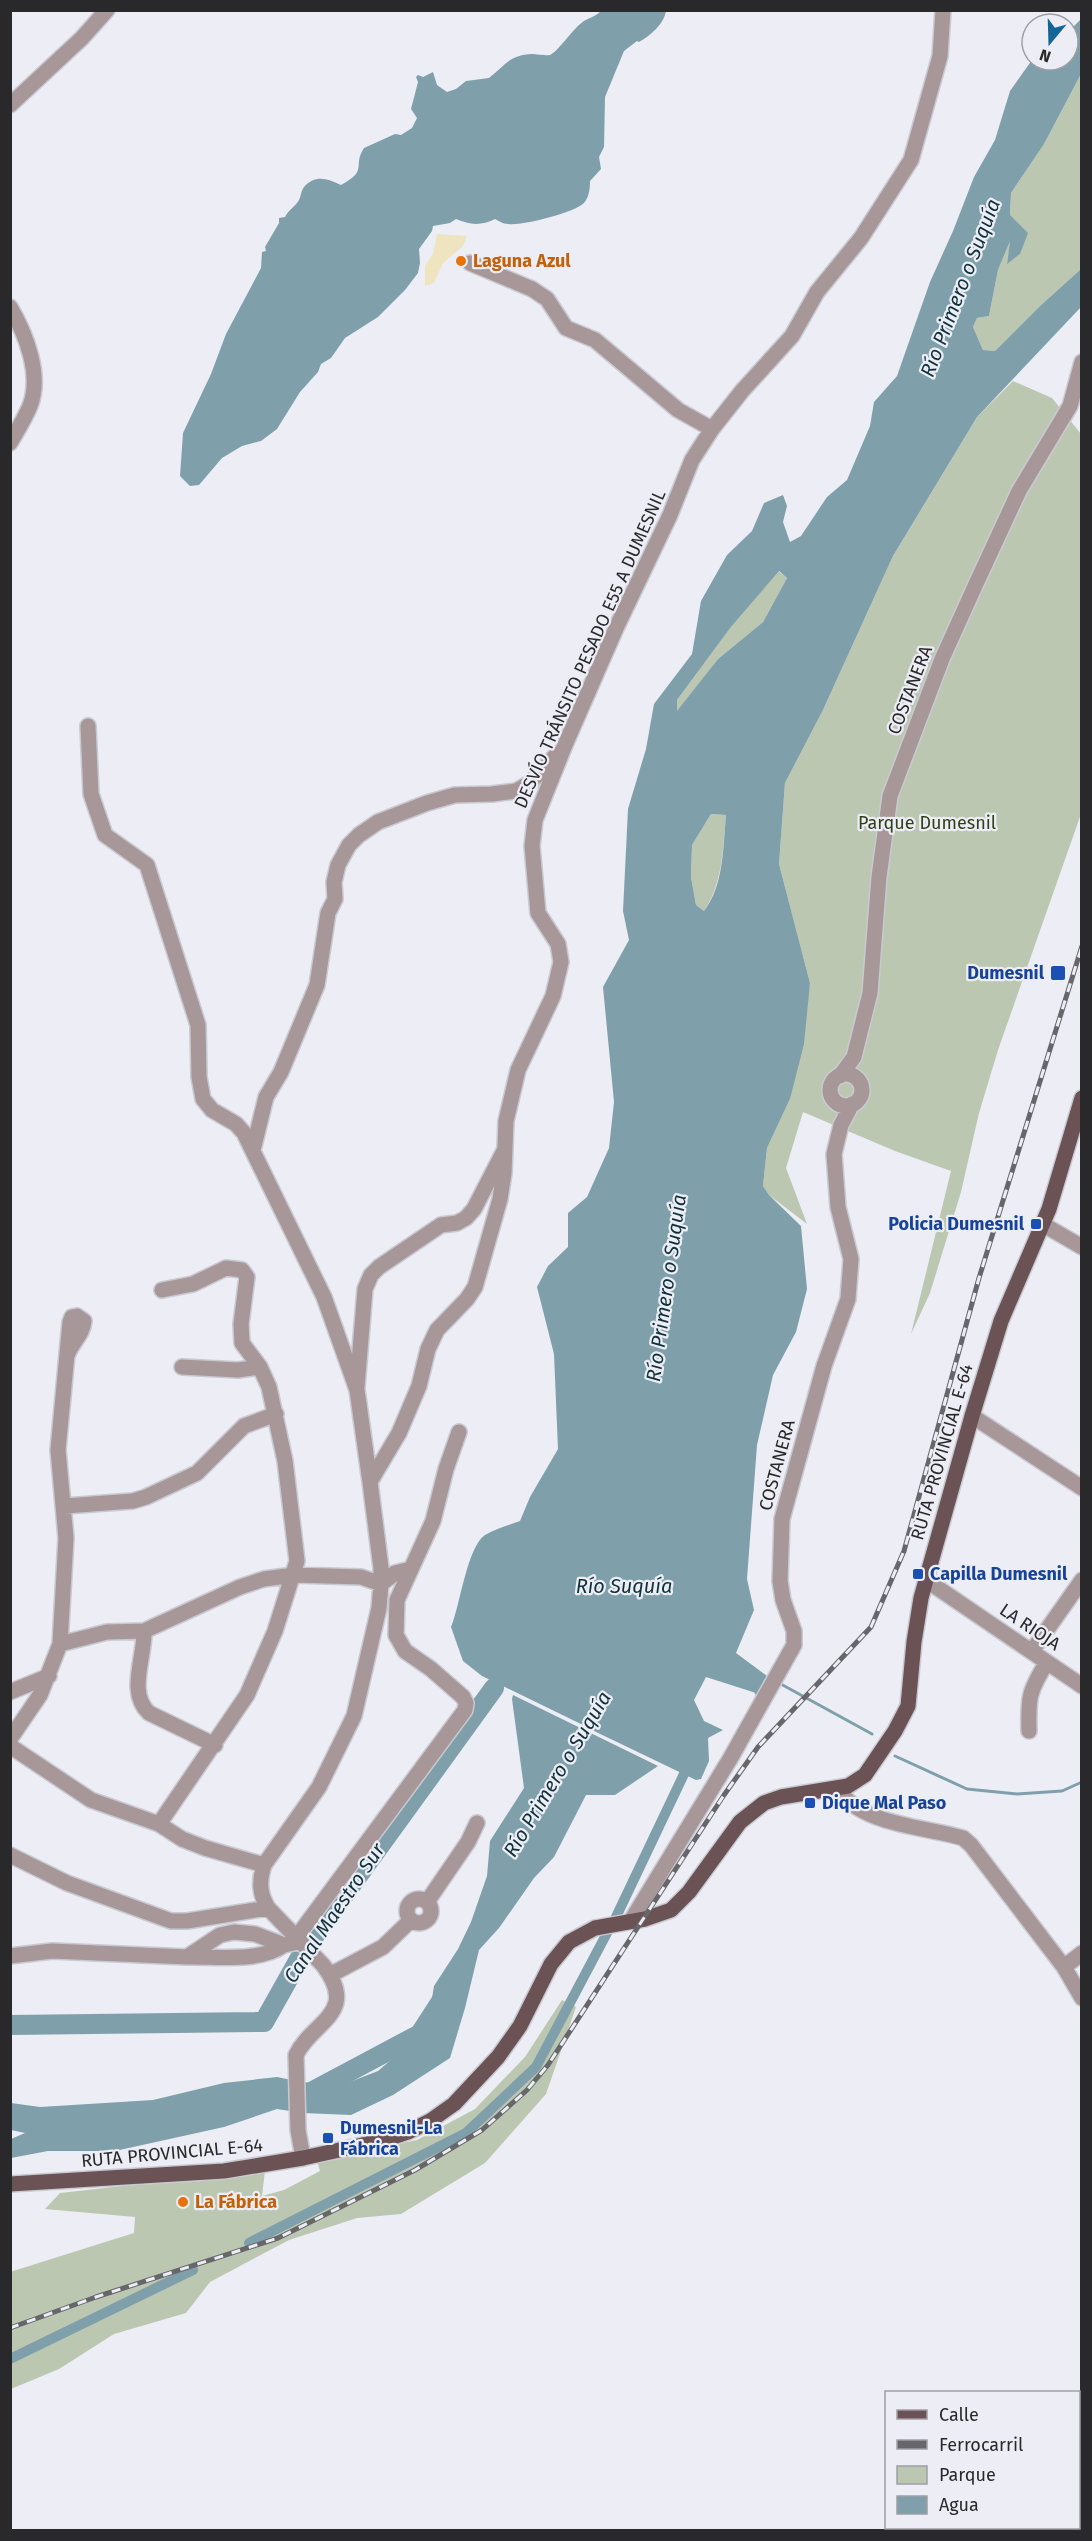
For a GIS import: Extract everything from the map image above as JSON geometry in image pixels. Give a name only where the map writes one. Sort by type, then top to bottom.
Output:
[{"type":"main road","name":"RUTA PROVINCIAL E-64","points":[[10,2184],[224,2171],[303,2158],[393,2138],[417,2128],[442,2113],[474,2084],[506,2047],[520,2026],[551,1964],[562,1948],[586,1931],[659,1915],[678,1905],[734,1830],[756,1807],[781,1797],[837,1789],[856,1783],[868,1771],[895,1731],[910,1698],[914,1642],[926,1580],[972,1416],[999,1326],[1044,1225],[1082,1098]]},
{"type":"street","points":[[10,105],[82,38],[107,10]]},
{"type":"street","name":"DESVÍO TRÁNSITO PESADO E55 A DUMESNIL","points":[[370,1482],[399,1433],[419,1386],[428,1349],[437,1330],[467,1299],[475,1287],[500,1199],[504,1173],[506,1120],[518,1070],[553,996],[559,977],[561,953],[554,936],[538,913],[532,832],[565,745],[617,626],[670,515],[692,460],[712,429],[742,391],[792,336],[817,292],[851,252],[904,174],[917,143],[936,75],[940,56],[943,10]]},
{"type":"street","points":[[470,263],[531,289],[547,299],[566,328],[595,340],[678,410],[712,429]]},
{"type":"street","points":[[10,307],[26,338],[34,380],[31,405],[10,443]]},
{"type":"street","name":"COSTANERA","points":[[631,1921],[730,1759],[763,1697],[789,1656],[795,1638],[781,1591],[782,1519],[822,1373],[845,1309],[851,1271],[850,1248],[838,1207],[834,1154],[841,1125],[852,1104],[861,1096],[854,1057],[870,993],[879,877],[890,796],[942,659],[1019,491],[1071,405],[1082,362]]},
{"type":"street","points":[[88,726],[90,794],[105,835],[147,864],[198,1025],[199,1077],[203,1099],[212,1110],[236,1124],[253,1150],[324,1297],[357,1390],[381,1584],[375,1629],[349,1730],[319,1787],[264,1865],[260,1888],[261,1898],[293,1942],[330,1975],[336,1997],[327,2021],[301,2045],[295,2061],[298,2130],[303,2158]]},
{"type":"street","points":[[253,1150],[266,1097],[281,1071],[317,984],[328,913],[335,899],[334,882],[338,865],[349,845],[378,822],[426,803],[455,795],[492,795],[516,791],[530,783],[565,745]]},
{"type":"street","name":"COSTANERA","points":[[841,1125],[831,1090],[833,1081],[840,1076],[854,1057]]},
{"type":"street","points":[[840,1076],[848,1074],[857,1079]]},
{"type":"street","points":[[836,1102],[845,1106],[852,1104]]},
{"type":"street","points":[[357,1390],[366,1289],[371,1275],[379,1267],[441,1225],[457,1223],[466,1218],[474,1209],[504,1151]]},
{"type":"street","points":[[1044,1225],[1082,1247]]},
{"type":"street","points":[[159,1824],[247,1695],[275,1631],[297,1562],[292,1503],[276,1414],[269,1387],[260,1367],[242,1343],[241,1324],[247,1277],[242,1270],[226,1268],[193,1284],[162,1290]]},
{"type":"street","points":[[10,1739],[40,1695],[60,1644],[66,1538],[65,1506],[58,1450],[67,1356]]},
{"type":"street","points":[[182,1367],[238,1370],[260,1367]]},
{"type":"street","points":[[65,1506],[133,1501],[146,1497],[197,1473],[244,1426],[276,1414]]},
{"type":"street","points":[[972,1416],[1082,1488]]},
{"type":"street","points":[[10,1956],[52,1952],[186,1957],[255,1956],[270,1953],[293,1942],[465,1710],[466,1703],[463,1697],[431,1669],[405,1651],[396,1635],[397,1600],[433,1521],[446,1469],[459,1432]]},
{"type":"street","points":[[381,1584],[395,1573],[411,1569]]},
{"type":"street","points":[[60,1644],[107,1632],[144,1630],[240,1587],[264,1580],[294,1575],[361,1577],[381,1584]]},
{"type":"street","name":"LA RIOJA","points":[[926,1580],[1082,1686]]},
{"type":"street","points":[[1032,1651],[1082,1580]]},
{"type":"street","points":[[144,1630],[138,1690],[138,1699],[142,1707],[149,1713],[214,1745]]},
{"type":"street","points":[[1029,1731],[1028,1698],[1033,1684],[1047,1662]]},
{"type":"street","points":[[10,1692],[49,1676]]},
{"type":"street","points":[[10,1746],[91,1800],[159,1824],[198,1846],[264,1865]]},
{"type":"street","points":[[837,1789],[847,1801],[858,1808],[900,1825],[963,1838],[971,1845],[1064,1967],[1082,1998]]},
{"type":"street","points":[[330,1975],[383,1947],[411,1920],[407,1909],[412,1902],[419,1899],[427,1902],[468,1842],[477,1823]]},
{"type":"street","points":[[10,1856],[67,1883],[171,1921],[187,1922],[268,1908]]},
{"type":"street","points":[[186,1957],[220,1935],[234,1932],[293,1942]]},
{"type":"street","points":[[1064,1967],[1082,1953]]},
{"type":"green space","points":[[1081,74],[1081,269],[995,351],[983,350],[973,327],[977,318],[989,316],[998,270],[1011,238],[1007,263],[1020,254],[1010,215],[1011,193],[1044,144]]},
{"type":"green space","name":"Parque Dumesnil","points":[[1013,381],[1052,398],[1081,434],[1081,814],[998,1050],[979,1113],[961,1192],[930,1293],[911,1334],[951,1171],[895,1151],[803,1112],[786,1168],[807,1224],[769,1195],[763,1186],[767,1148],[790,1099],[810,983],[779,864],[785,783],[823,710],[893,556],[977,417]]},
{"type":"green space","points":[[778,571],[787,578],[763,622],[718,659],[677,712],[677,700],[731,627]]},
{"type":"green space","points":[[711,814],[726,815],[719,877],[704,911],[696,905],[691,877],[692,845]]},
{"type":"green space","points":[[562,2000],[576,2007],[546,2094],[485,2163],[401,2214],[357,2218],[289,2240],[210,2282],[186,2313],[114,2334],[59,2369],[11,2389],[10,2272],[134,2233],[135,2217],[45,2209],[60,2193],[265,2170],[262,2196],[284,2190],[320,2171],[317,2161],[417,2140],[475,2109],[525,2057]]},
{"type":"sand","points":[[437,234],[467,236],[463,246],[443,263],[434,283],[425,286],[425,266],[433,254]]},
{"type":"water","name":"Laguna Azul","points":[[601,11],[666,11],[665,16],[652,33],[624,51],[605,97],[604,147],[599,157],[601,169],[590,181],[589,193],[584,203],[559,215],[524,223],[506,224],[495,219],[476,224],[456,219],[450,223],[433,226],[419,249],[418,273],[405,290],[378,317],[345,338],[331,358],[321,364],[318,372],[300,392],[277,429],[261,441],[242,446],[222,458],[199,485],[190,486],[180,476],[183,433],[211,374],[226,334],[261,268],[262,252],[266,251],[265,247],[279,223],[279,218],[285,217],[300,198],[304,187],[317,179],[341,185],[355,175],[364,148],[395,134],[401,135],[412,128],[417,118],[411,109],[418,75],[423,77],[433,72],[437,85],[447,92],[456,89],[466,81],[489,78],[518,56],[550,55],[576,28]]},
{"type":"water","name":"Río Suquía","points":[[1081,19],[1081,74],[1044,144],[1011,193],[1010,215],[1028,233],[1020,254],[1007,264],[1010,241],[998,270],[989,316],[977,318],[973,327],[983,350],[995,351],[1081,269],[1081,307],[977,417],[893,556],[823,710],[785,783],[779,864],[810,983],[804,1044],[790,1099],[767,1148],[763,1186],[769,1195],[801,1226],[807,1289],[796,1332],[773,1375],[757,1445],[747,1579],[754,1610],[736,1653],[767,1676],[756,1693],[706,1677],[694,1700],[704,1721],[723,1730],[708,1738],[709,1761],[701,1779],[696,1780],[594,1731],[595,1727],[586,1723],[585,1726],[482,1676],[463,1661],[451,1627],[473,1551],[485,1535],[520,1521],[530,1497],[558,1449],[554,1354],[537,1287],[548,1266],[568,1247],[568,1213],[587,1197],[609,1148],[614,1102],[603,987],[629,940],[623,911],[628,809],[646,749],[654,704],[692,654],[701,601],[727,555],[752,531],[764,503],[783,495],[787,506],[783,522],[790,542],[801,536],[827,497],[847,480],[870,426],[874,402],[897,376],[930,282],[974,177],[995,140],[1010,91],[1023,72],[1080,72]],"holes":[[[779,571],[787,578],[763,622],[718,659],[677,711],[677,700],[731,627]],[[711,814],[726,815],[719,878],[711,901],[704,911],[696,905],[691,877],[692,845]]]},
{"type":"water","points":[[513,1695],[658,1766],[615,1795],[586,1795],[554,1857],[534,1878],[499,1928],[479,1950],[450,2058],[393,2095],[351,2115],[303,2113],[277,2109],[224,2127],[115,2151],[48,2151],[11,2158],[11,2139],[25,2133],[11,2130],[11,2103],[40,2107],[153,2100],[224,2083],[277,2077],[311,2084],[342,2085],[378,2071],[405,2048],[426,2035],[434,1986],[458,1949],[471,1922],[487,1876],[490,1841],[524,1788]]},
{"type":"waterway","points":[[756,1693],[766,1678]]},
{"type":"waterway","points":[[779,1683],[872,1734]]},
{"type":"waterway","name":"Canal Maestro Sur","points":[[10,2025],[264,2022],[305,1949],[494,1688]]},
{"type":"waterway","points":[[895,1756],[967,1789],[1017,1794],[1062,1791],[1082,1782]]},
{"type":"waterway","points":[[616,1917],[684,1774]]},
{"type":"waterway","points":[[249,2243],[466,2133],[536,2067],[607,1933]]},
{"type":"waterway","name":"Río Primero o Suquía","points":[[300,2093],[311,2092],[420,2034],[442,2000]]},
{"type":"waterway","points":[[10,2359],[193,2270]]},
{"type":"railway","points":[[10,2328],[96,2297],[278,2238],[415,2170],[482,2130],[527,2090],[548,2065],[724,1795],[758,1747],[871,1627],[904,1551],[979,1278],[1082,946]]},
{"type":"place","name":"Laguna Azul","points":[[461,261]]},
{"type":"place","name":"Dumesnil","points":[[1058,973]]},
{"type":"place","name":"Policia Dumesnil","points":[[1036,1224]]},
{"type":"place","name":"Capilla Dumesnil","points":[[918,1574]]},
{"type":"place","name":"Dique Mal Paso","points":[[810,1803]]},
{"type":"place","name":"Dumesnil-La Fábrica","points":[[328,2138]]},
{"type":"place","name":"La Fábrica","points":[[183,2202]]}]
